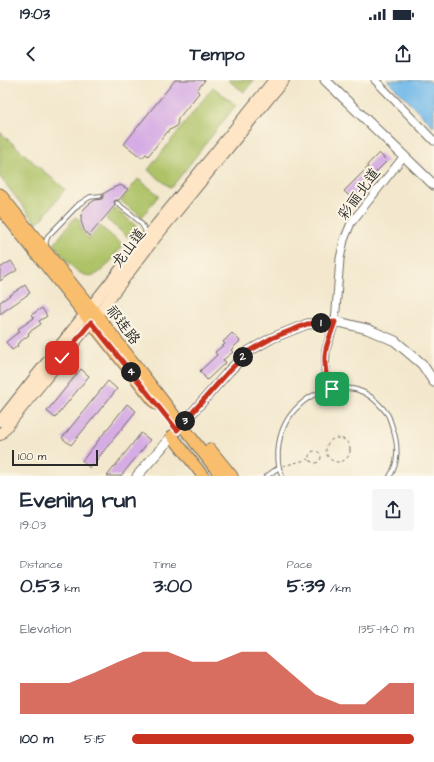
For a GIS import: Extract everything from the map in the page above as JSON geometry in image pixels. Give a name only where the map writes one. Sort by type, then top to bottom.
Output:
[{"type":"main road","name":"龙山道","points":[[0,435],[91,315],[146,238],[274,80]]},
{"type":"main road","name":"龙山道","points":[[0,421],[156,237],[284,80]]},
{"type":"main road","name":"祁连路","points":[[0,194],[48,255],[91,315]]},
{"type":"main road","name":"祁连路","points":[[0,208],[91,315],[179,427],[221,476]]},
{"type":"main road","name":"祁连路","points":[[179,427],[214,476]]},
{"type":"main road","points":[[179,427],[203,476]]},
{"type":"main road","points":[[179,427],[215,456],[232,476]]},
{"type":"street","points":[[325,80],[434,185]]},
{"type":"street","points":[[375,80],[434,141]]},
{"type":"street","name":"彩丽北道","points":[[330,389],[325,371],[325,359],[326,349],[335,322],[340,259],[344,240],[351,223],[404,156]]},
{"type":"street","points":[[137,476],[229,371],[249,351],[272,338],[307,324],[339,322],[368,329],[395,341],[422,364],[434,382]]},
{"type":"lane","points":[[48,255],[46,243],[48,236],[79,204],[90,197],[100,196]]},
{"type":"lane","points":[[117,203],[144,226],[146,238]]},
{"type":"lane","points":[[282,476],[278,468],[277,452],[280,434],[296,408],[318,393],[330,389],[346,388],[361,391],[370,397],[381,406],[388,416],[396,438],[397,455],[390,476]]},
{"type":"lane","points":[[267,476],[278,468]]},
{"type":"path","points":[[340,438],[347,442],[350,448],[346,459],[339,462],[331,460],[328,457],[326,454],[326,446],[332,440],[340,438]]},
{"type":"path","points":[[313,452],[317,452],[321,456],[321,460],[316,463],[313,463],[309,459],[313,452]]},
{"type":"path","points":[[278,468],[309,459]]},
{"type":"green space","points":[[228,80],[254,80],[244,92]]},
{"type":"green space","points":[[213,87],[236,105],[171,188],[148,170]]},
{"type":"green space","points":[[0,132],[65,189],[43,218],[36,223],[0,177]]},
{"type":"green space","points":[[138,179],[159,195],[142,217],[121,201]]},
{"type":"green space","points":[[115,208],[137,227],[128,237],[106,219]]},
{"type":"green space","points":[[75,217],[79,219],[82,231],[89,239],[100,226],[123,245],[105,267],[93,275],[86,275],[78,271],[69,263],[55,245]]},
{"type":"water","points":[[387,80],[429,80],[434,85],[434,127]]},
{"type":"building","points":[[175,80],[205,80],[197,90],[199,93],[178,119],[177,125],[169,130],[148,156],[146,154],[142,158],[124,144]]},
{"type":"building","points":[[379,153],[387,161],[375,173],[376,175],[352,199],[344,191],[368,167],[367,165]]},
{"type":"building","points":[[120,185],[128,189],[119,200],[114,201],[115,205],[89,236],[84,230],[81,221],[83,210],[95,200],[102,199],[103,194]]},
{"type":"building","points":[[11,261],[17,270],[0,281],[0,268]]},
{"type":"building","points":[[25,285],[30,293],[0,314],[0,302]]},
{"type":"building","points":[[42,308],[47,316],[39,321],[41,324],[28,333],[29,335],[12,350],[6,342],[20,331],[18,329],[34,318],[31,315]]},
{"type":"building","points":[[232,333],[240,341],[231,350],[233,352],[223,360],[226,362],[207,380],[200,371],[217,355],[215,352],[225,344],[223,342]]},
{"type":"building","points":[[81,369],[89,376],[55,418],[47,411]]},
{"type":"building","points":[[108,381],[117,389],[71,445],[62,438]]},
{"type":"building","points":[[127,404],[136,411],[90,468],[82,461]]},
{"type":"building","points":[[141,433],[150,440],[121,476],[107,476]]},
{"type":"route","points":[[62,358],[91,322],[177,430],[229,371],[249,351],[272,338],[307,324],[335,322],[326,349],[325,359],[325,371],[330,389],[332,389]]}]
